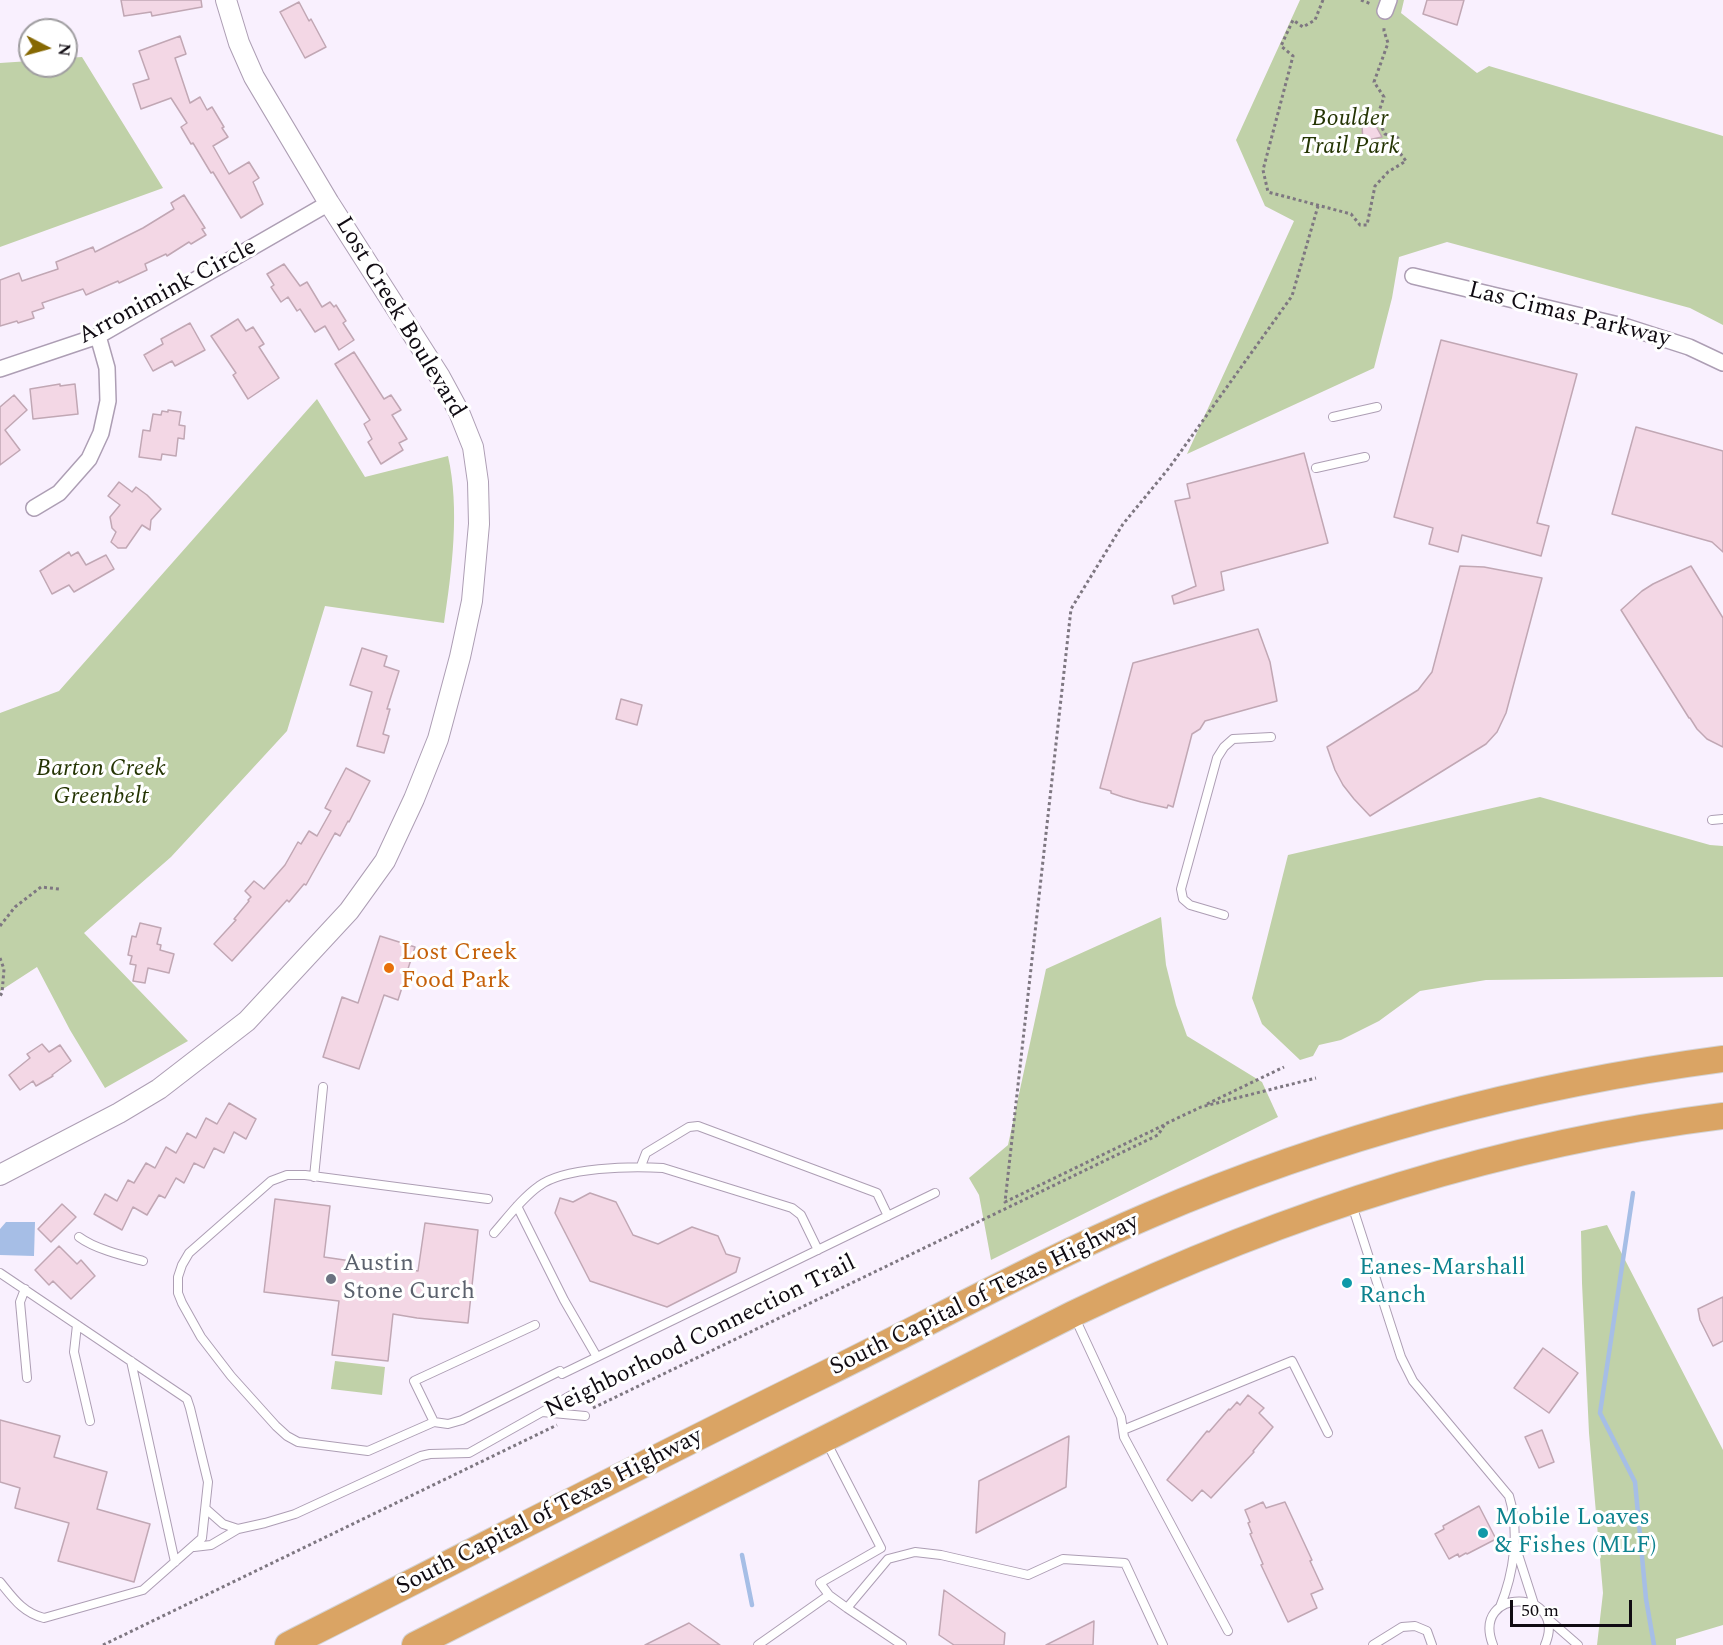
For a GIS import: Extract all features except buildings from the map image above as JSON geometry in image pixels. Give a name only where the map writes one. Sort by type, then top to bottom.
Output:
[{"type":"highway","name":"South Capital of Texas Highway","points":[[288,1645],[1016,1278],[1150,1215],[1293,1160],[1455,1110],[1601,1078],[1723,1059]]},
{"type":"highway","points":[[415,1645],[1073,1314],[1206,1254],[1271,1228],[1424,1179],[1530,1151],[1629,1131],[1723,1116]]},
{"type":"street","name":"Lost Creek Boulevard","points":[[0,1175],[159,1089],[247,1021],[349,911],[385,861],[414,799],[438,739],[460,657],[473,590],[479,524],[477,482],[472,447],[459,412],[440,376],[329,203],[254,77],[239,43],[226,0]]},
{"type":"street","name":"Arronimink Circle","points":[[0,369],[98,336],[329,203]]},
{"type":"street","name":"Las Cimas Parkway","points":[[1413,276],[1627,327],[1689,347],[1723,363]]},
{"type":"street","points":[[34,508],[58,493],[89,459],[101,433],[108,401],[107,368],[98,336]]},
{"type":"lane","points":[[1333,417],[1377,407]]},
{"type":"lane","points":[[1316,468],[1365,457]]},
{"type":"lane","points":[[1224,915],[1190,905],[1183,899],[1181,889],[1217,758],[1233,739],[1271,737]]},
{"type":"lane","points":[[314,1177],[323,1087]]},
{"type":"lane","points":[[640,1166],[646,1153],[688,1127],[698,1126],[877,1193],[888,1216]]},
{"type":"lane","points":[[494,1233],[517,1206],[540,1185],[558,1177],[583,1171],[640,1166],[663,1168],[792,1208],[801,1215],[818,1250]]},
{"type":"lane","points":[[488,1199],[287,1175],[271,1181],[189,1252],[178,1277],[178,1293],[201,1337],[231,1376],[286,1436],[298,1442],[368,1451],[434,1422],[448,1424],[462,1420],[935,1193]]},
{"type":"lane","points":[[1351,1201],[1401,1357],[1413,1381],[1509,1496],[1513,1509],[1515,1544],[1507,1590],[1491,1621],[1490,1637],[1493,1645]]},
{"type":"lane","points":[[517,1206],[564,1300],[597,1357]]},
{"type":"lane","points":[[79,1237],[112,1253],[143,1261]]},
{"type":"lane","points":[[0,1273],[187,1399],[208,1482],[202,1538],[143,1590],[44,1618],[31,1615],[0,1582]]},
{"type":"lane","points":[[25,1289],[20,1302],[27,1378]]},
{"type":"lane","points":[[1073,1314],[1121,1417],[1124,1437],[1228,1631]]},
{"type":"lane","points":[[77,1324],[74,1352],[90,1421]]},
{"type":"lane","points":[[434,1422],[414,1381],[535,1325]]},
{"type":"lane","points":[[131,1361],[175,1562]]},
{"type":"lane","points":[[1123,1430],[1292,1362],[1328,1433]]},
{"type":"lane","points":[[193,1547],[211,1545],[238,1529],[295,1514],[421,1456],[470,1453],[573,1394]]},
{"type":"lane","points":[[542,1412],[581,1416]]},
{"type":"lane","points":[[825,1439],[888,1559]]},
{"type":"lane","points":[[206,1509],[223,1524],[238,1529]]},
{"type":"lane","points":[[1515,1544],[1534,1604]]},
{"type":"lane","points":[[881,1548],[820,1583],[829,1595],[902,1645]]},
{"type":"lane","points":[[847,1608],[888,1559],[915,1552],[941,1555],[1028,1575],[1063,1559],[1125,1563],[1163,1645]]},
{"type":"lane","points":[[758,1645],[829,1595]]},
{"type":"lane","points":[[1500,1607],[1517,1600],[1534,1604],[1578,1645]]},
{"type":"lane","points":[[1545,1645],[1549,1635],[1546,1617]]},
{"type":"lane","points":[[1373,1645],[1402,1627],[1414,1626],[1427,1631],[1432,1645]]},
{"type":"path","points":[[1323,0],[1315,20],[1303,27],[1293,20],[1281,46],[1293,56],[1263,170],[1268,192],[1351,214],[1360,225],[1368,225],[1375,186],[1388,172],[1406,161],[1400,153],[1398,138],[1385,134],[1377,117],[1384,97],[1374,82],[1388,43],[1384,31],[1387,6],[1361,0]]},
{"type":"path","points":[[1165,1124],[1005,1202],[1071,609],[1124,524],[1169,468],[1292,296],[1318,206]]},
{"type":"path","points":[[0,926],[15,907],[41,887],[59,889]]},
{"type":"path","points":[[0,958],[4,969],[0,996]]},
{"type":"path","points":[[1201,1107],[1284,1067]]},
{"type":"path","name":"Neighborhood Connection Trail","points":[[103,1645],[581,1416],[1158,1135],[1165,1124],[1201,1107],[1316,1078]]},
{"type":"green space","name":"Boulder Trail Park","points":[[1300,0],[1404,0],[1401,13],[1477,73],[1489,66],[1723,136],[1723,325],[1690,308],[1447,242],[1399,257],[1392,298],[1374,368],[1187,454],[1294,221],[1265,206],[1236,140]]},
{"type":"green space","points":[[78,57],[82,57],[163,188],[0,247],[0,63],[18,62],[18,78],[78,78]]},
{"type":"green space","name":"Barton Creek Greenbelt","points":[[317,399],[365,477],[448,456],[454,497],[454,540],[444,623],[325,606],[287,731],[171,857],[84,933],[188,1041],[105,1088],[70,1030],[37,967],[0,991],[0,713],[59,691]]},
{"type":"green space","points":[[1540,797],[1710,845],[1723,846],[1723,977],[1486,980],[1420,991],[1379,1021],[1341,1040],[1319,1045],[1313,1056],[1300,1060],[1262,1024],[1252,998],[1288,855]]},
{"type":"green space","points":[[1161,917],[1166,965],[1187,1036],[1262,1082],[1278,1117],[991,1260],[979,1195],[969,1178],[1008,1145],[1046,969]]},
{"type":"green space","points":[[1607,1225],[1723,1450],[1723,1625],[1676,1639],[1676,1645],[1597,1645],[1603,1593],[1589,1433],[1581,1231]]},
{"type":"green space","points":[[335,1361],[385,1367],[382,1395],[331,1389]]},
{"type":"water","points":[[6,1222],[35,1222],[34,1256],[0,1255],[0,1229]]},
{"type":"waterway","points":[[1633,1193],[1600,1413],[1635,1482],[1646,1599],[1654,1645]]},
{"type":"waterway","points":[[742,1555],[752,1605]]},
{"type":"place","name":"Lost Creek Food Park","points":[[389,968]]},
{"type":"place","name":"Austin Stone Curch","points":[[331,1279]]},
{"type":"place","name":"Eanes-Marshall Ranch","points":[[1347,1283]]},
{"type":"place","name":"Mobile Loaves & Fishes (MLF)","points":[[1483,1533]]}]
